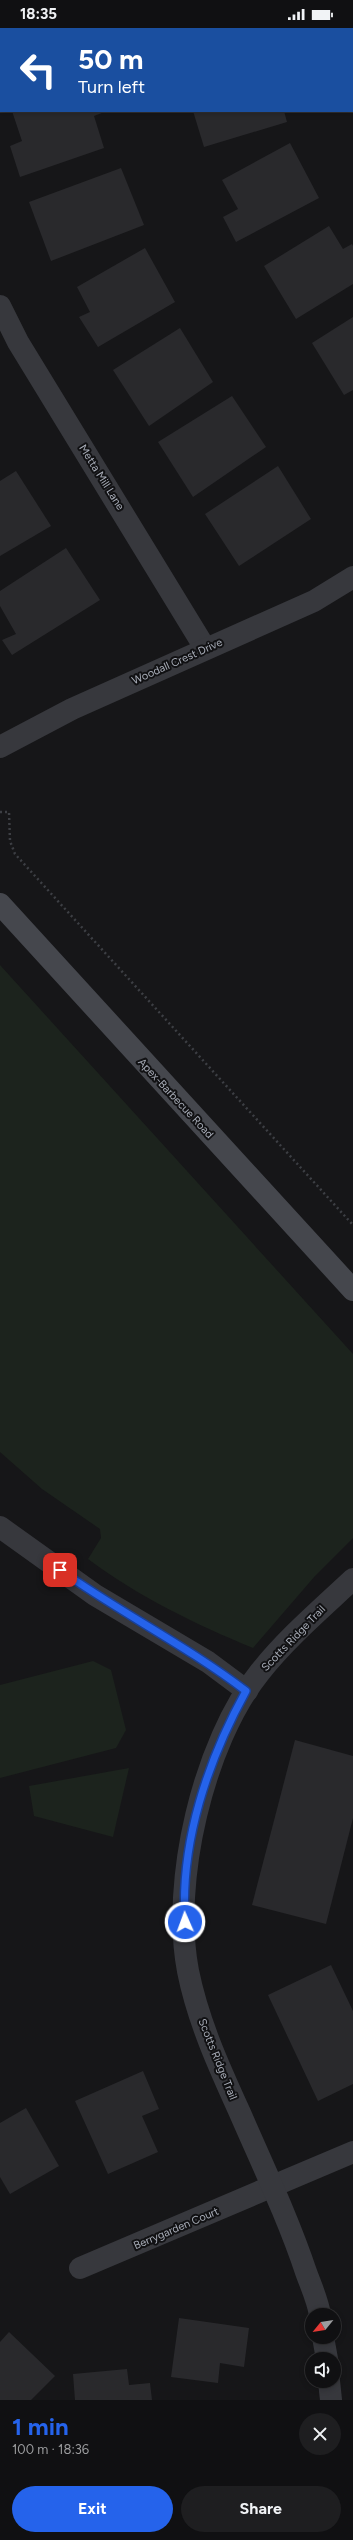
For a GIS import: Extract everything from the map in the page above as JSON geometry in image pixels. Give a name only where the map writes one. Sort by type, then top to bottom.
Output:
[{"type":"street","name":"Metta Mill Lane","points":[[0,306],[18,342],[205,648]]},
{"type":"street","name":"Woodall Crest Drive","points":[[0,747],[47,720],[205,648],[314,601],[353,577]]},
{"type":"street","name":"Apex-Barbecue Road","points":[[0,904],[353,1290]]},
{"type":"street","points":[[0,1527],[95,1595],[208,1662],[246,1691]]},
{"type":"street","name":"Scotts Ridge Trail","points":[[318,2308],[298,2247],[203,2028],[188,1970],[184,1907],[192,1831],[203,1788],[229,1722],[246,1691],[289,1639],[353,1579]]},
{"type":"street","name":"Berrygarden Court","points":[[80,2268],[353,2152]]},
{"type":"street","points":[[330,2388],[331,2400]]},
{"type":"path","points":[[0,812],[9,812],[10,841],[15,854],[353,1225]]},
{"type":"shaded area","points":[[0,965],[353,1354],[353,1538],[315,1576],[253,1648],[147,1598],[107,1573],[88,1559],[101,1538],[100,1529],[42,1489],[0,1452]]},
{"type":"shaded area","points":[[93,1661],[111,1670],[126,1730],[116,1748],[0,1778],[0,1685]]},
{"type":"shaded area","points":[[129,1768],[113,1837],[34,1816],[29,1786]]},
{"type":"building","points":[[12,112],[104,112],[94,116],[104,148],[20,177],[10,146],[22,141]]},
{"type":"building","points":[[193,112],[284,112],[287,122],[204,147]]},
{"type":"building","points":[[290,143],[319,198],[236,242],[223,217],[238,209],[222,180]]},
{"type":"building","points":[[121,168],[144,225],[51,261],[29,202]]},
{"type":"building","points":[[329,226],[343,249],[352,244],[353,246],[353,284],[296,319],[264,266]]},
{"type":"building","points":[[145,248],[175,302],[98,347],[79,317],[90,312],[77,287]]},
{"type":"building","points":[[353,317],[353,390],[344,395],[312,343]]},
{"type":"building","points":[[180,328],[213,382],[149,426],[113,370]]},
{"type":"building","points":[[232,396],[266,447],[193,497],[158,442]]},
{"type":"building","points":[[278,466],[311,519],[239,566],[205,514]]},
{"type":"building","points":[[16,471],[51,526],[0,556],[0,481]]},
{"type":"building","points":[[66,548],[100,600],[12,655],[2,640],[16,634],[0,606],[0,591]]},
{"type":"building","points":[[295,1740],[353,1756],[353,1818],[326,1924],[252,1905]]},
{"type":"building","points":[[331,1965],[353,2011],[353,2084],[318,2101],[268,1995]]},
{"type":"building","points":[[143,2071],[159,2109],[142,2116],[158,2152],[108,2174],[75,2101]]},
{"type":"building","points":[[26,2108],[59,2166],[10,2194],[0,2177],[0,2123]]},
{"type":"building","points":[[179,2318],[249,2328],[244,2367],[220,2363],[218,2383],[171,2377]]},
{"type":"building","points":[[9,2332],[55,2376],[31,2400],[0,2400],[0,2342]]},
{"type":"building","points":[[127,2369],[129,2385],[150,2383],[152,2400],[75,2400],[73,2374]]},
{"type":"route","points":[[60,1570],[95,1595],[208,1662],[246,1691],[229,1722],[203,1788],[192,1831],[184,1907],[185,1922]]}]
